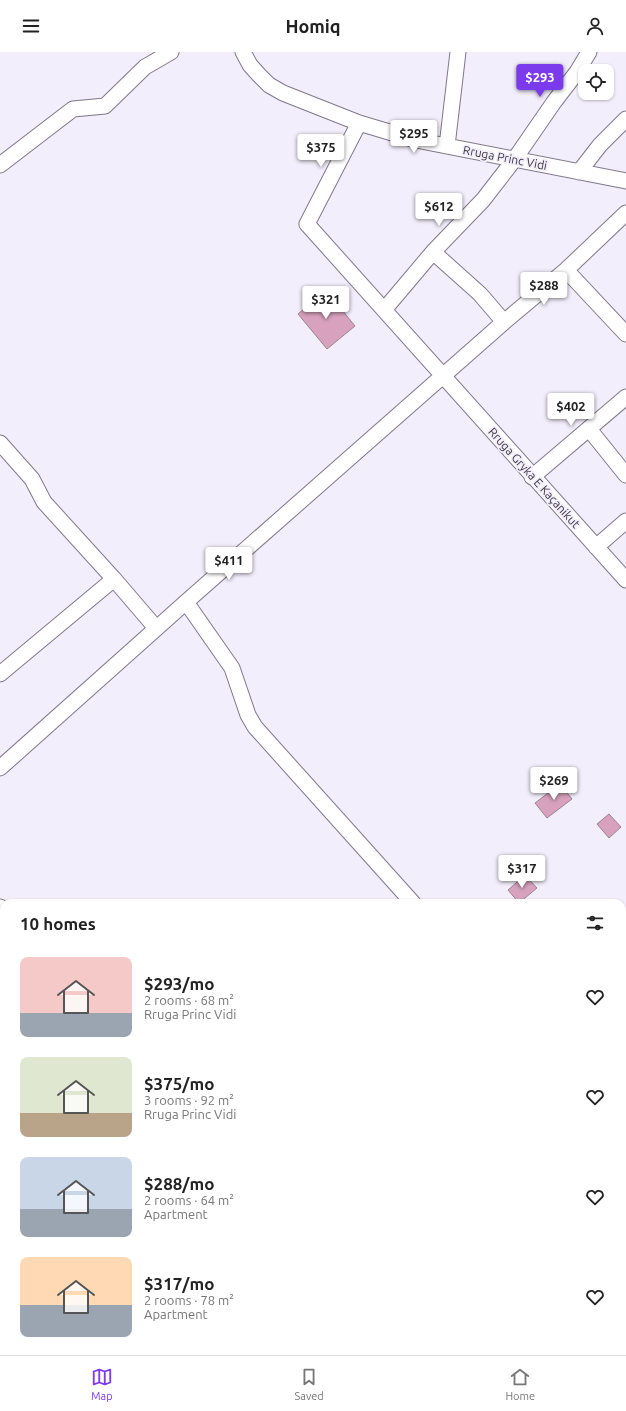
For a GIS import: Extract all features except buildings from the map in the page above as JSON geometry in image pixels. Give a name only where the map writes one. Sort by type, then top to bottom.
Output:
[{"type":"street","points":[[0,165],[73,109],[105,106],[145,67],[171,52]]},
{"type":"street","name":"Rruga Princ Vidi","points":[[243,52],[254,70],[269,85],[283,93],[359,123],[389,133],[447,146],[626,181]]},
{"type":"street","points":[[447,146],[458,52]]},
{"type":"street","points":[[384,310],[433,252],[482,200],[514,160],[554,102],[577,72],[589,52]]},
{"type":"street","points":[[579,172],[600,145],[626,119]]},
{"type":"street","name":"Rruga Gryka E Kaçanikut","points":[[359,123],[307,224],[532,477],[626,580]]},
{"type":"street","points":[[0,768],[156,628],[442,376],[566,270],[626,213]]},
{"type":"street","points":[[433,252],[480,294],[504,322]]},
{"type":"street","points":[[566,270],[626,334]]},
{"type":"street","points":[[532,477],[626,397]]},
{"type":"street","points":[[589,428],[626,475]]},
{"type":"street","points":[[0,443],[32,479],[44,502],[156,628]]},
{"type":"street","points":[[596,547],[626,521]]},
{"type":"street","points":[[0,674],[114,579]]},
{"type":"street","points":[[186,602],[232,668],[248,715],[255,727],[409,899]]}]
